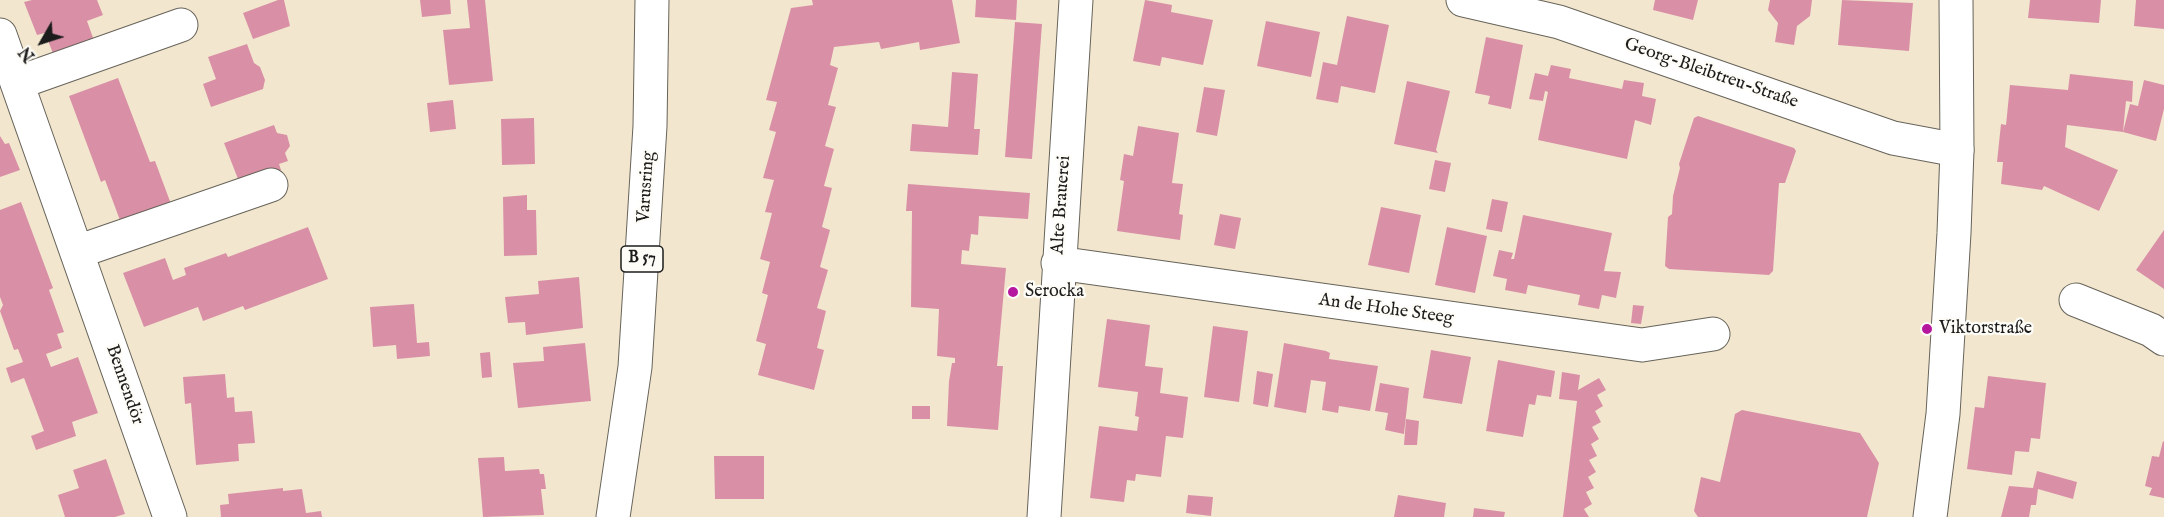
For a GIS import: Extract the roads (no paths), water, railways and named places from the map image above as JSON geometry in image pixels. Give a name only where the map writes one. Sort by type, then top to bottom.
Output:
[{"type":"street","name":"Varusring","points":[[613,517],[635,367],[650,126],[652,0]]},
{"type":"street","name":"Alte Brauerei","points":[[1044,517],[1076,0]]},
{"type":"street","name":"Georg-Bleibtreu-Straße","points":[[1463,0],[1559,22],[1893,138],[1957,150]]},
{"type":"street","points":[[1930,517],[1943,414],[1957,150],[1956,0]]},
{"type":"street","points":[[17,83],[181,25]]},
{"type":"street","name":"Bennendör","points":[[0,35],[170,517]]},
{"type":"street","points":[[77,252],[271,185]]},
{"type":"street","name":"An de Hohe Steeg","points":[[1058,263],[1641,345],[1713,334]]},
{"type":"street","points":[[2076,300],[2151,330],[2164,339]]},
{"type":"place","name":"Serocka","points":[[1013,292]]},
{"type":"place","name":"Viktorstraße","points":[[1927,329]]}]
